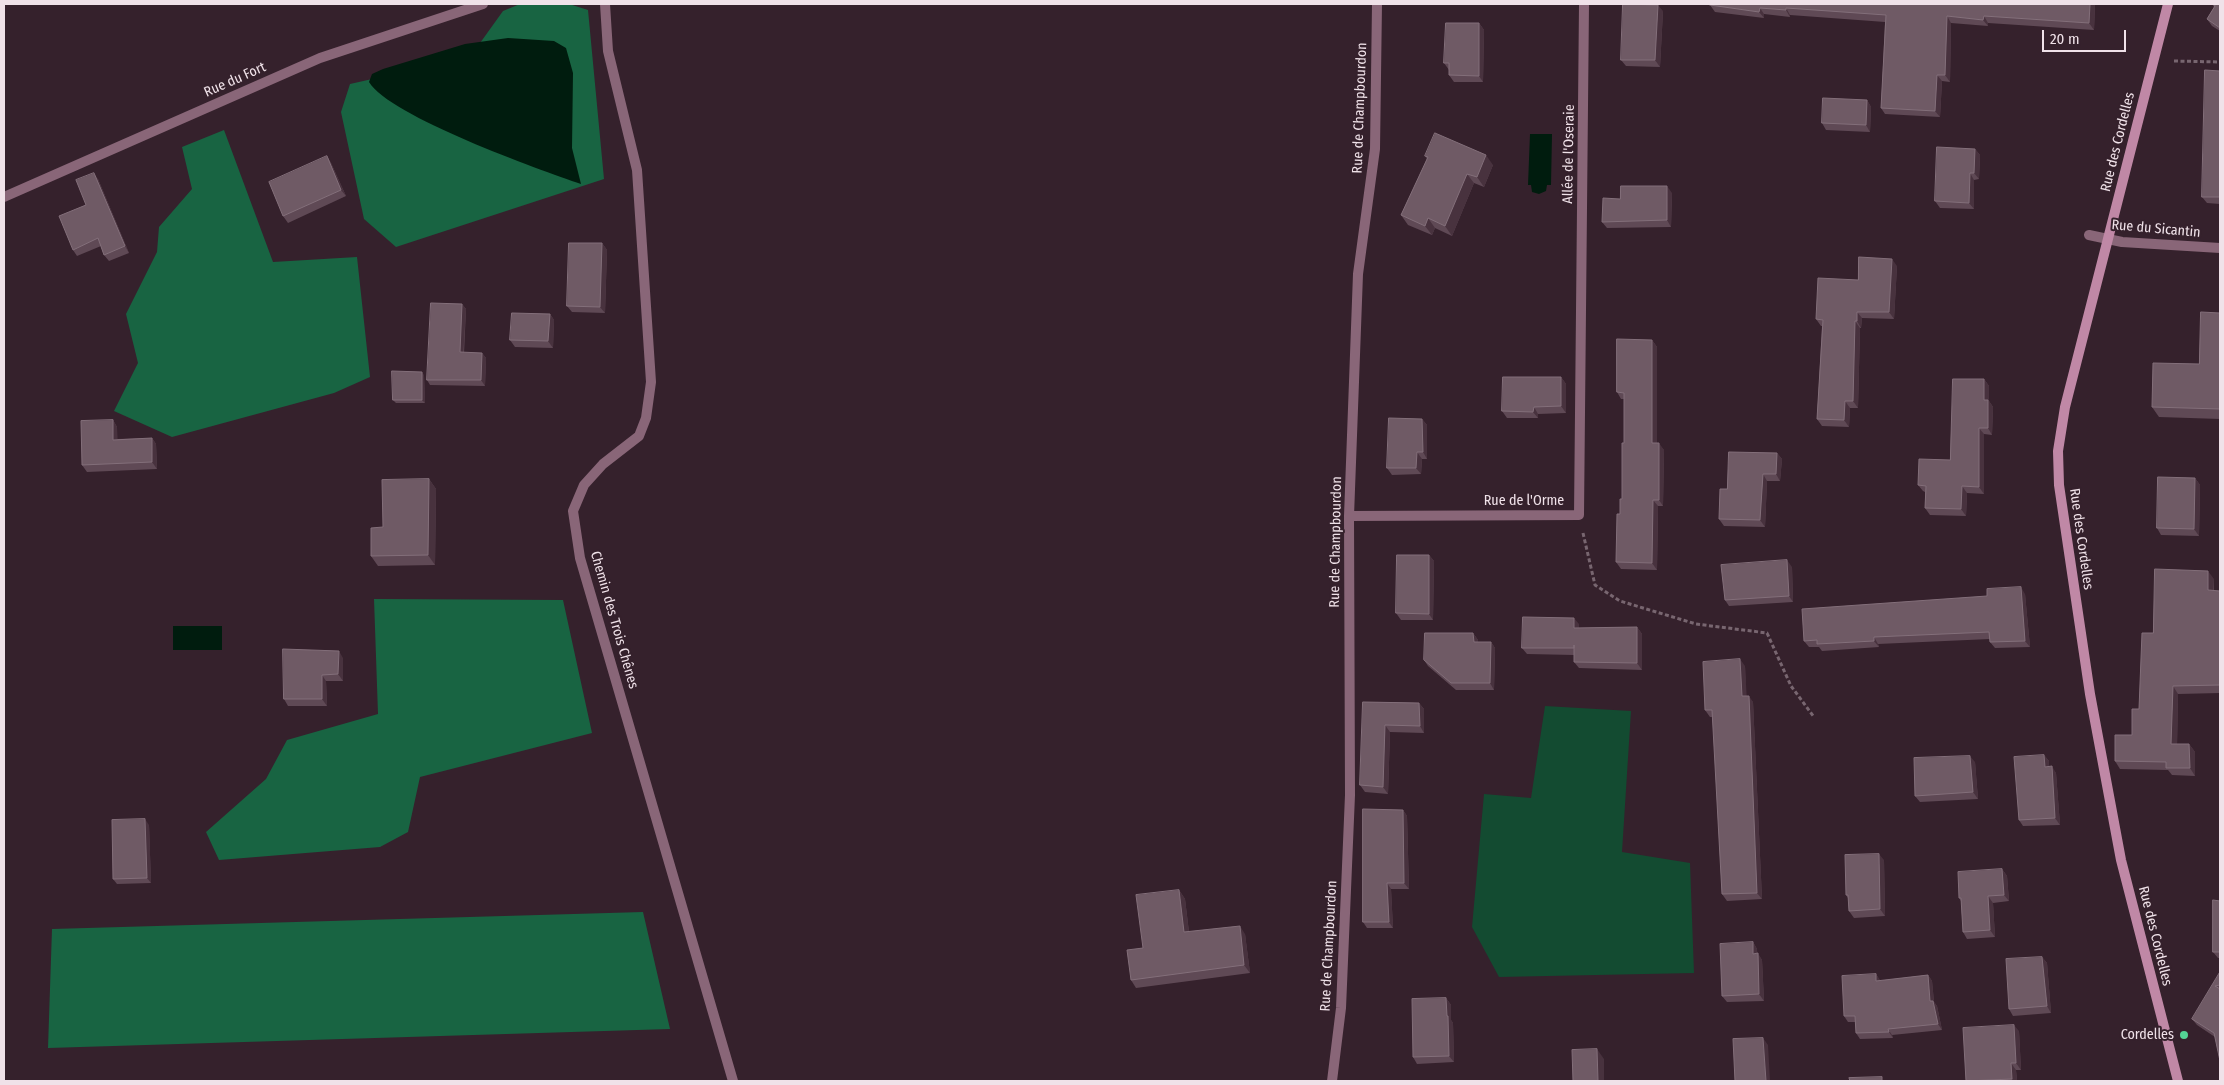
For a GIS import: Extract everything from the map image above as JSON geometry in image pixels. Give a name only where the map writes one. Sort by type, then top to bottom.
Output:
[{"type":"street","name":"Rue du Fort","points":[[4,197],[320,58],[483,4]]},
{"type":"street","name":"Chemin des Trois Chênes","points":[[605,4],[608,51],[637,170],[650,382],[646,418],[639,436],[603,464],[584,485],[573,511],[580,558],[733,1081]]},
{"type":"street","name":"Rue de Champbourdon","points":[[1332,1081],[1341,1008],[1350,795],[1349,516],[1358,274],[1375,149],[1377,4]]},
{"type":"street","name":"Allée de l'Oseraie","points":[[1582,304],[1584,4]]},
{"type":"street","name":"Rue des Cordelles","points":[[2168,4],[2065,407],[2058,451],[2058,485],[2090,694],[2121,860],[2178,1081]]},
{"type":"street","name":"Rue du Sicantin","points":[[2089,235],[2108,240],[2157,246],[2220,248]]},
{"type":"street","name":"Rue de l'Orme","points":[[1349,516],[1579,515],[1582,304]]},
{"type":"path","points":[[2154,58],[2171,61],[2220,62]]},
{"type":"path","points":[[1579,515],[1595,585],[1620,601],[1696,624],[1767,633],[1791,686],[1814,717]]},
{"type":"green space","points":[[520,4],[569,4],[588,10],[604,179],[396,247],[364,219],[341,112],[350,84],[470,57],[503,11]]},
{"type":"green space","points":[[224,130],[273,262],[357,257],[370,377],[334,393],[172,437],[114,411],[138,363],[126,314],[157,252],[159,227],[192,189],[182,147]]},
{"type":"green space","points":[[374,599],[563,600],[592,733],[420,777],[408,832],[380,847],[219,860],[206,832],[266,779],[287,740],[378,714]]},
{"type":"green space","points":[[1545,706],[1631,711],[1622,852],[1690,863],[1694,973],[1499,977],[1472,927],[1484,794],[1531,798]]},
{"type":"green space","points":[[643,912],[670,1029],[48,1048],[52,929]]},
{"type":"shaded area","points":[[508,38],[554,41],[566,48],[573,73],[572,148],[581,184],[501,155],[434,126],[382,96],[369,82],[372,74],[383,69],[465,44]]},
{"type":"shaded area","points":[[1530,134],[1552,134],[1551,185],[1547,185],[1546,191],[1539,194],[1532,192],[1531,185],[1528,185]]},
{"type":"shaded area","points":[[173,626],[222,626],[222,650],[173,650]]},
{"type":"building","points":[[1623,4],[1658,5],[1655,60],[1621,60]]},
{"type":"building","points":[[1711,4],[2090,4],[2089,23],[1984,16],[1983,20],[1947,16],[1945,75],[1937,75],[1935,111],[1881,108],[1886,15],[1786,8],[1786,10],[1760,8],[1759,12]]},
{"type":"building","points":[[2213,4],[2220,4],[2220,28],[2207,19],[2215,6]]},
{"type":"building","points":[[1446,23],[1479,23],[1479,76],[1449,75],[1449,63],[1444,63]]},
{"type":"building","points":[[2205,70],[2220,71],[2220,197],[2202,197]]},
{"type":"building","points":[[1823,98],[1867,100],[1866,125],[1822,123]]},
{"type":"building","points":[[1435,133],[1486,155],[1477,177],[1467,174],[1445,226],[1428,218],[1425,226],[1401,215],[1428,157],[1425,156]]},
{"type":"building","points":[[1937,147],[1975,149],[1974,173],[1970,173],[1969,203],[1935,201]]},
{"type":"building","points":[[327,156],[341,190],[283,216],[269,182]]},
{"type":"building","points":[[94,173],[125,246],[104,255],[98,238],[73,250],[59,216],[86,205],[76,180]]},
{"type":"building","points":[[1621,186],[1667,186],[1667,220],[1602,222],[1603,198],[1620,199]]},
{"type":"building","points":[[569,243],[602,243],[600,307],[567,306]]},
{"type":"building","points":[[1859,257],[1892,259],[1889,312],[1857,312],[1857,321],[1855,321],[1853,401],[1845,401],[1844,420],[1817,419],[1823,320],[1816,319],[1818,278],[1858,280]]},
{"type":"building","points":[[431,303],[462,304],[460,352],[482,353],[481,380],[427,380]]},
{"type":"building","points":[[2201,312],[2220,313],[2220,409],[2152,407],[2153,363],[2199,364]]},
{"type":"building","points":[[512,313],[550,314],[548,341],[510,340]]},
{"type":"building","points":[[1617,339],[1652,340],[1652,443],[1659,443],[1659,500],[1653,500],[1652,563],[1616,562],[1617,514],[1620,514],[1620,499],[1622,499],[1622,443],[1624,443],[1624,393],[1617,392]]},
{"type":"building","points":[[392,371],[422,372],[422,400],[393,400]]},
{"type":"building","points":[[1503,377],[1561,377],[1561,406],[1534,407],[1533,412],[1502,411]]},
{"type":"building","points":[[1953,379],[1984,379],[1984,400],[1988,400],[1988,428],[1979,428],[1979,487],[1962,486],[1961,509],[1925,508],[1926,486],[1918,485],[1919,459],[1950,460]]},
{"type":"building","points":[[1389,418],[1422,419],[1423,452],[1417,452],[1416,468],[1387,468]]},
{"type":"building","points":[[113,420],[113,440],[152,438],[152,462],[82,465],[81,421]]},
{"type":"building","points":[[1729,452],[1777,453],[1776,474],[1763,474],[1760,520],[1719,519],[1720,489],[1727,489]]},
{"type":"building","points":[[2158,477],[2195,478],[2194,529],[2157,528]]},
{"type":"building","points":[[429,479],[428,555],[371,556],[371,528],[383,527],[382,480]]},
{"type":"building","points":[[1397,555],[1429,555],[1429,614],[1396,613]]},
{"type":"building","points":[[1787,560],[1789,596],[1725,600],[1721,565]]},
{"type":"building","points":[[2155,569],[2208,571],[2208,590],[2220,591],[2220,685],[2173,686],[2171,744],[2189,744],[2190,768],[2166,768],[2166,762],[2115,761],[2115,735],[2132,735],[2132,709],[2139,709],[2142,633],[2153,633]]},
{"type":"building","points":[[2021,587],[2025,641],[1990,642],[1989,632],[1874,637],[1874,641],[1817,644],[1817,640],[1804,641],[1802,609],[1987,596],[1987,589]]},
{"type":"building","points":[[1523,617],[1574,618],[1574,628],[1637,627],[1637,663],[1574,662],[1574,648],[1522,648]]},
{"type":"building","points":[[1425,633],[1473,633],[1474,642],[1491,642],[1490,683],[1451,683],[1424,660]]},
{"type":"building","points":[[283,649],[339,651],[338,674],[322,675],[322,699],[284,699]]},
{"type":"building","points":[[1740,659],[1742,696],[1749,696],[1757,893],[1722,894],[1712,710],[1705,710],[1703,662]]},
{"type":"building","points":[[1363,702],[1419,703],[1420,726],[1385,725],[1383,787],[1360,785]]},
{"type":"building","points":[[2044,755],[2045,767],[2052,766],[2055,818],[2019,820],[2014,757]]},
{"type":"building","points":[[1970,756],[1973,792],[1915,796],[1914,758]]},
{"type":"building","points":[[1363,809],[1403,810],[1404,883],[1387,883],[1389,922],[1363,922]]},
{"type":"building","points":[[145,819],[147,878],[113,879],[112,820]]},
{"type":"building","points":[[1879,854],[1880,909],[1849,911],[1848,895],[1846,895],[1845,855]]},
{"type":"building","points":[[2002,869],[2004,895],[1988,896],[1990,930],[1963,932],[1958,872]]},
{"type":"building","points":[[1179,890],[1184,932],[1240,926],[1244,965],[1131,980],[1127,950],[1143,948],[1136,895]]},
{"type":"building","points":[[2213,900],[2220,901],[2220,952],[2213,952]]},
{"type":"building","points":[[1753,942],[1753,954],[1758,953],[1759,994],[1722,996],[1720,944]]},
{"type":"building","points":[[2042,957],[2047,1006],[2009,1009],[2006,959]]},
{"type":"building","points":[[2220,972],[2220,985],[2215,986],[2220,989],[2220,1061],[2214,1033],[2192,1019]]},
{"type":"building","points":[[1876,974],[1876,981],[1928,975],[1930,1001],[1933,1001],[1938,1024],[1888,1029],[1889,1032],[1856,1033],[1855,1016],[1844,1016],[1842,976]]},
{"type":"building","points":[[1446,998],[1449,1056],[1413,1057],[1412,999]]},
{"type":"building","points":[[2014,1025],[2016,1063],[2011,1063],[2012,1079],[1966,1081],[1963,1028]]},
{"type":"building","points":[[1763,1038],[1766,1081],[1735,1081],[1733,1039]]},
{"type":"building","points":[[1597,1049],[1598,1081],[1573,1081],[1572,1050]]},
{"type":"building","points":[[1882,1077],[1882,1081],[1850,1081],[1849,1078]]},
{"type":"place","name":"Cordelles","points":[[2184,1035]]}]
